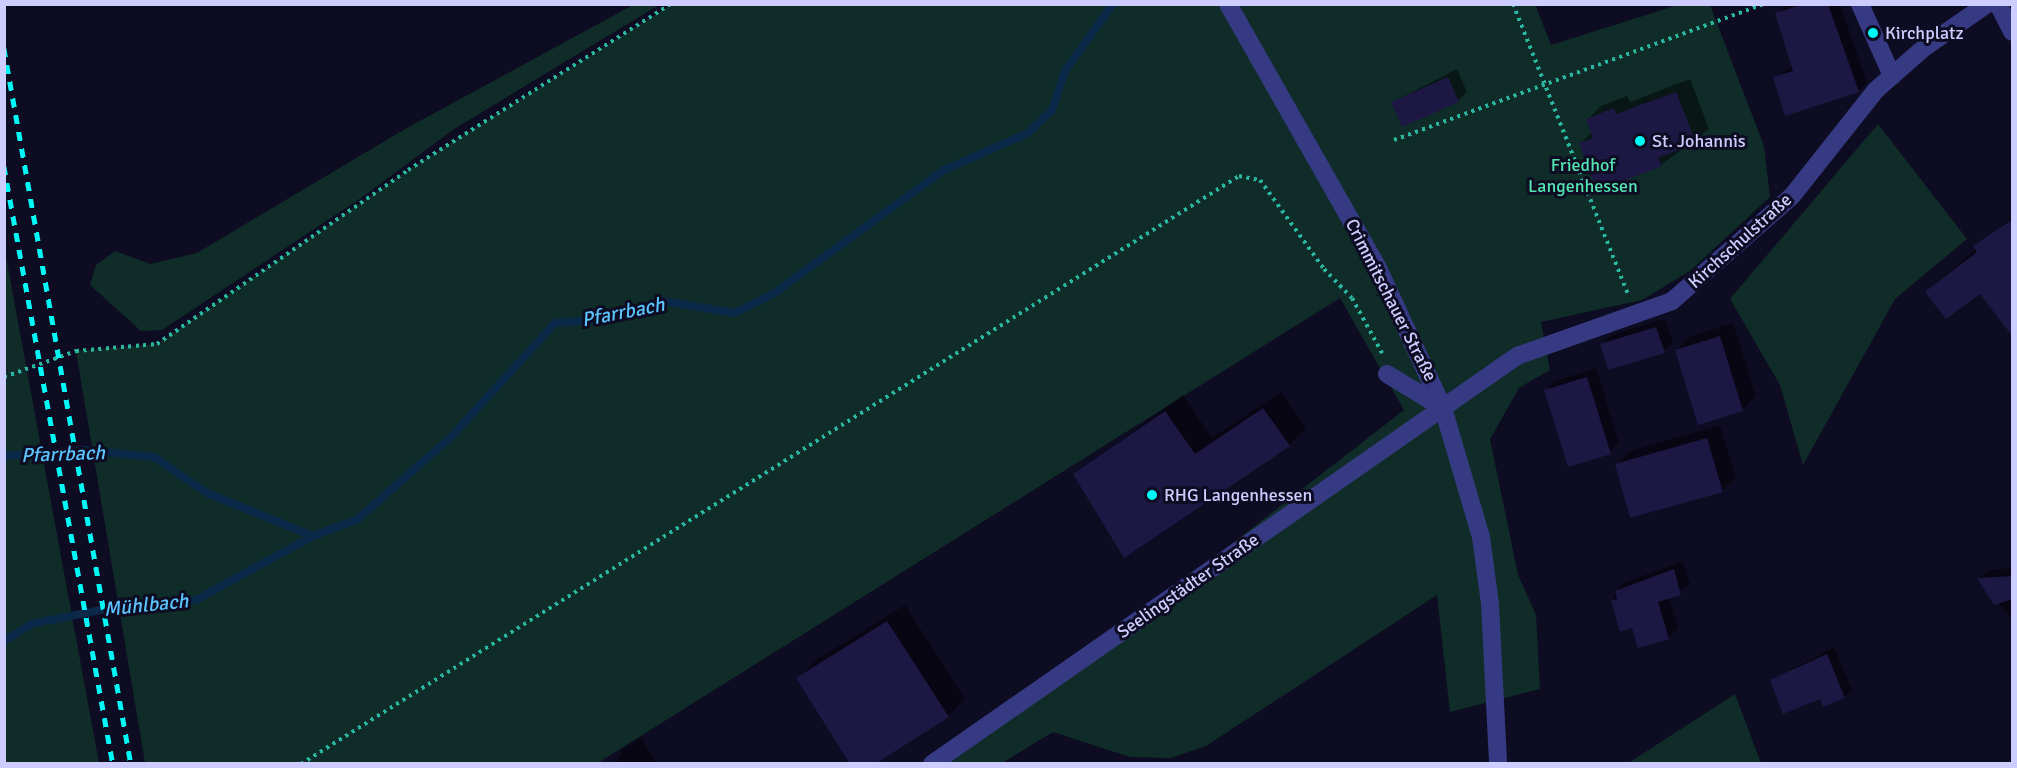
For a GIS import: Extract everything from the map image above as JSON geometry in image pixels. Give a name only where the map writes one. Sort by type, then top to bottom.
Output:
[{"type":"street","name":"Crimmitschauer Straße","points":[[1228,4],[1377,266],[1443,408],[1481,537],[1490,604],[1498,764]]},
{"type":"street","points":[[1860,4],[1892,76]]},
{"type":"street","name":"Kirchschulstraße","points":[[1443,408],[1517,356],[1636,316],[1672,301],[1792,196],[1892,76],[1949,28],[1987,4]]},
{"type":"street","points":[[1998,4],[2013,32]]},
{"type":"street","points":[[1387,374],[1443,408]]},
{"type":"street","name":"Seelingstädter Straße","points":[[932,764],[1443,408]]},
{"type":"path","points":[[4,377],[76,351],[157,344],[408,170],[671,4]]},
{"type":"path","points":[[1513,4],[1541,84],[1636,316]]},
{"type":"path","points":[[1394,140],[1763,4]]},
{"type":"path","points":[[301,764],[1239,176],[1260,180],[1323,269],[1352,298],[1382,353]]},
{"type":"green space","points":[[635,4],[659,5],[454,129],[364,196],[162,330],[141,331],[90,285],[96,265],[115,251],[150,264],[197,253],[405,129]]},
{"type":"green space","name":"Friedhof Langenhessen","points":[[1535,4],[1551,45],[1678,5],[1710,5],[1764,146],[1770,197],[1690,271],[1642,300],[1541,322],[1550,370],[1519,388],[1490,439],[1518,575],[1536,615],[1540,689],[1450,712],[1437,595],[1206,746],[1171,758],[1130,757],[1053,732],[1002,763],[939,763],[1028,702],[1404,410],[1340,298],[596,764],[145,763],[76,351],[157,344],[408,170],[671,5]]},
{"type":"green space","points":[[1878,124],[1967,239],[1895,299],[1803,465],[1780,385],[1730,299]]},
{"type":"green space","points":[[5,251],[92,725],[99,763],[5,763]]},
{"type":"green space","points":[[1735,694],[1761,763],[1628,763],[1630,762]]},
{"type":"building","points":[[1804,4],[1828,4],[1859,92],[1785,116],[1773,77],[1793,71],[1775,13]]},
{"type":"building","points":[[1448,77],[1459,102],[1402,127],[1391,102]]},
{"type":"building","name":"St. Johannis","points":[[1676,92],[1696,143],[1658,158],[1662,166],[1597,191],[1579,143],[1593,138],[1586,119],[1614,108],[1616,114]]},
{"type":"building","points":[[2013,219],[2013,337],[1980,294],[1946,319],[1925,292],[1977,252],[1973,246]]},
{"type":"building","points":[[1656,327],[1665,353],[1608,370],[1600,344]]},
{"type":"building","points":[[1720,336],[1743,411],[1698,425],[1675,350]]},
{"type":"building","points":[[1587,377],[1611,454],[1568,467],[1544,390]]},
{"type":"building","name":"RHG Langenhessen","points":[[1263,408],[1290,446],[1124,558],[1073,474],[1165,411],[1195,454]]},
{"type":"building","points":[[1707,438],[1723,492],[1630,518],[1615,464]]},
{"type":"building","points":[[1674,569],[1681,595],[1658,602],[1669,639],[1638,648],[1632,628],[1620,632],[1611,601],[1617,599],[1615,591]]},
{"type":"building","points":[[2013,576],[2013,599],[1994,605],[1977,578]]},
{"type":"building","points":[[887,621],[949,717],[875,764],[850,764],[796,678]]},
{"type":"building","points":[[1827,654],[1845,698],[1823,707],[1820,699],[1783,714],[1770,680]]},
{"type":"waterway","name":"Pfarrbach","points":[[4,456],[86,450],[154,457],[207,493],[313,536],[358,519],[451,437],[555,323],[609,319],[663,301],[735,313],[773,294],[942,171],[1028,133],[1052,110],[1065,71],[1113,4]]},
{"type":"waterway","name":"Mühlbach","points":[[4,641],[31,624],[135,603],[196,600],[313,536]]},
{"type":"railway","points":[[4,48],[131,764]]},
{"type":"railway","points":[[4,166],[113,764]]},
{"type":"place","name":"Kirchplatz","points":[[1873,33]]},
{"type":"place","name":"St. Johannis","points":[[1640,141]]},
{"type":"place","name":"RHG Langenhessen","points":[[1152,495]]}]
